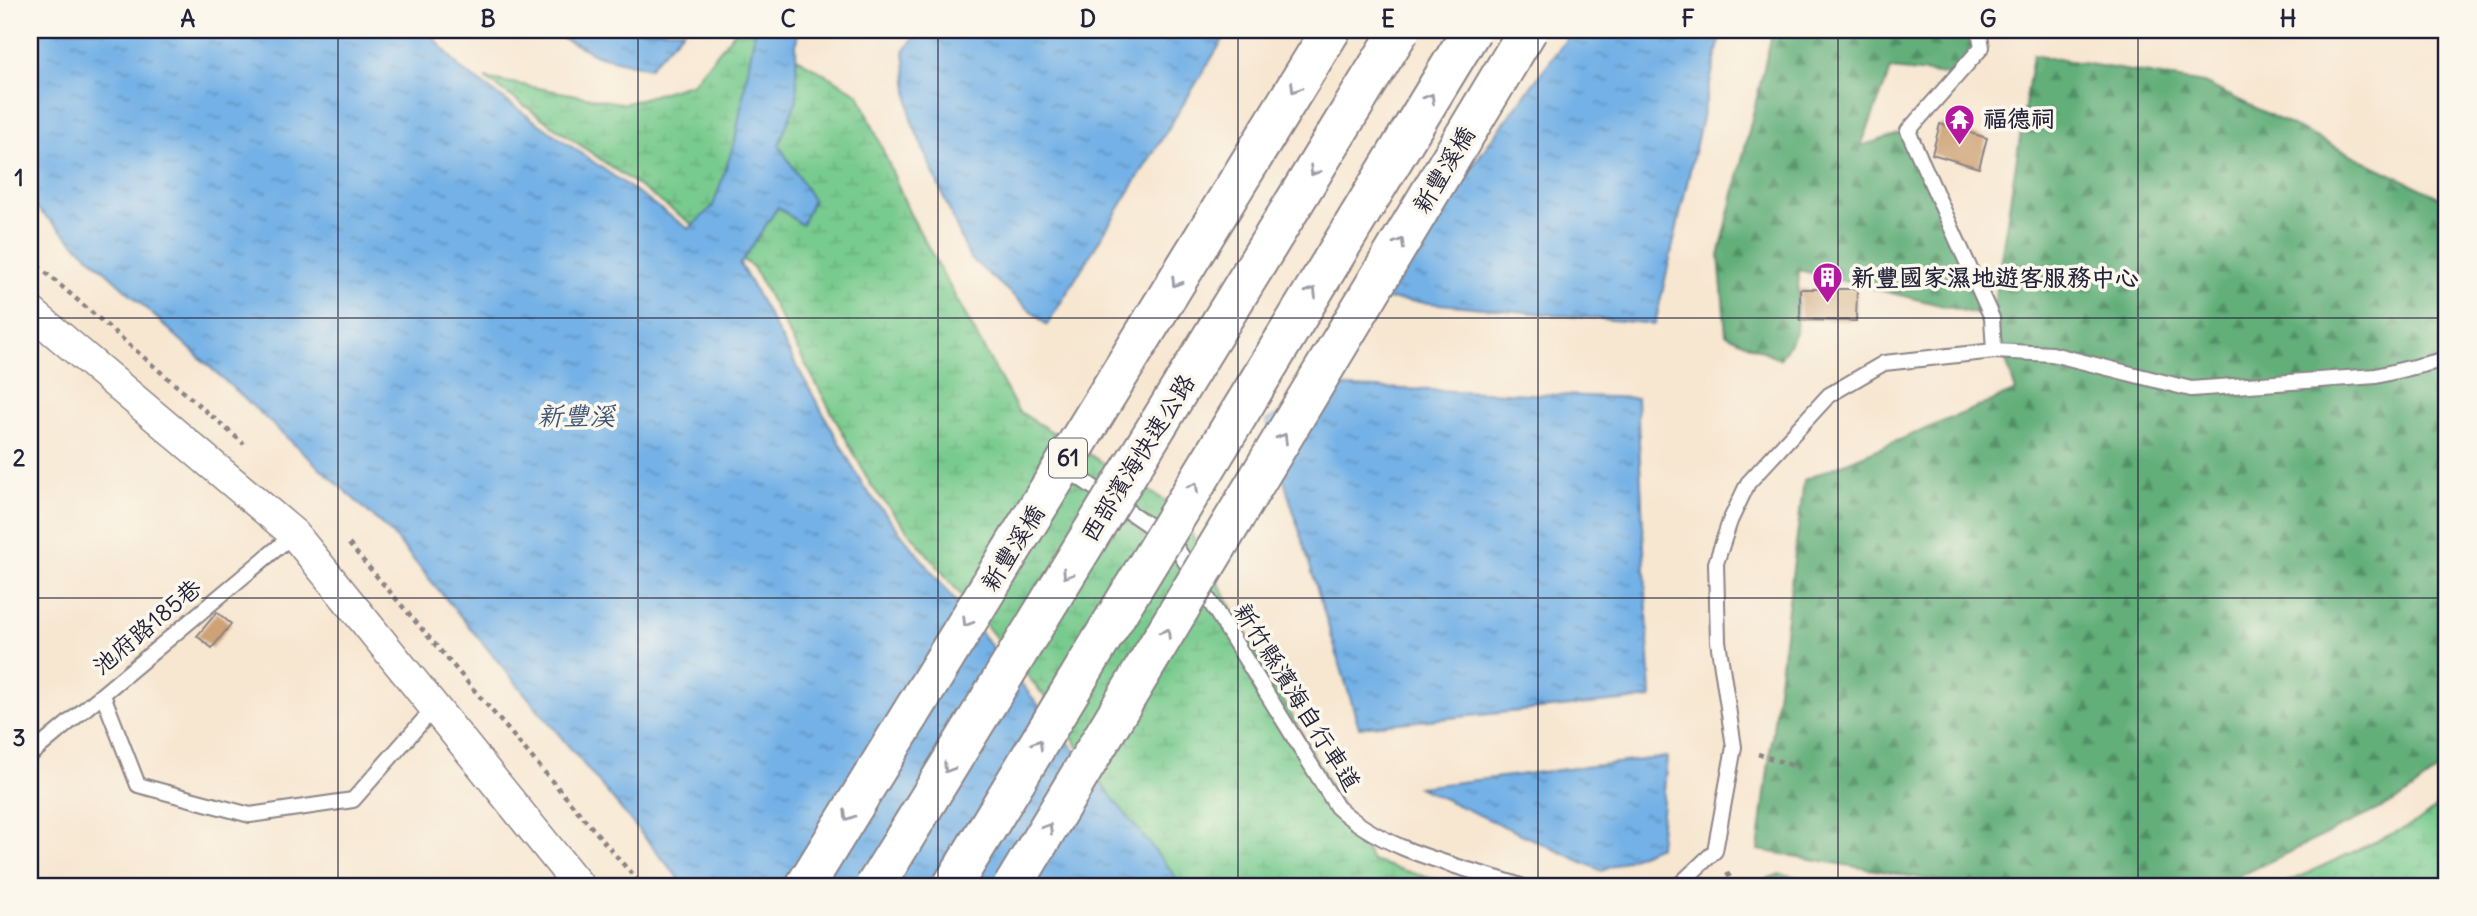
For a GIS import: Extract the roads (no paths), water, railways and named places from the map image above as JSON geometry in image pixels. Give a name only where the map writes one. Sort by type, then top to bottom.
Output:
[{"type":"main road","name":"新豐溪橋","points":[[805,886],[1331,30]]},
{"type":"main road","name":"西部濱海快速公路","points":[[875,886],[1401,30]]},
{"type":"main road","points":[[952,886],[1472,30]]},
{"type":"main road","name":"新豐溪橋","points":[[1013,886],[1528,30]]},
{"type":"street","points":[[30,311],[294,534],[579,886]]},
{"type":"lane","points":[[1979,30],[1982,47],[1908,131],[1992,318],[1994,351]]},
{"type":"lane","points":[[1678,886],[1715,851],[1734,747],[1718,641],[1716,563],[1730,521],[1748,483],[1829,395],[1884,363],[1994,351],[2052,354],[2191,388],[2376,376],[2447,359]]},
{"type":"lane","name":"新竹縣濱海自行車道","points":[[1074,474],[1173,542],[1336,807],[1359,827],[1383,841],[1521,886]]},
{"type":"lane","name":"池府路185巷","points":[[30,755],[294,534]]},
{"type":"lane","points":[[103,695],[138,785],[250,814],[353,800],[435,708]]},
{"type":"water","name":"新豐溪","points":[[30,30],[427,30],[461,69],[689,229],[713,206],[735,141],[755,30],[799,30],[796,42],[797,99],[779,145],[813,200],[802,225],[778,207],[740,264],[864,487],[1183,886],[685,886],[392,534],[30,202]]},
{"type":"water","points":[[546,30],[684,30],[649,68],[599,56]]},
{"type":"water","points":[[920,30],[1229,30],[1047,325],[969,257],[911,120],[904,51]]},
{"type":"water","points":[[1573,30],[1722,30],[1655,324],[1374,298]]},
{"type":"water","points":[[1326,386],[1637,398],[1651,698],[1359,727],[1266,421]]},
{"type":"water","points":[[1667,757],[1659,846],[1602,871],[1418,787]]},
{"type":"place","name":"福德祠","points":[[1960,146]]},
{"type":"place","name":"新豐國家濕地遊客服務中心","points":[[1828,305]]}]
